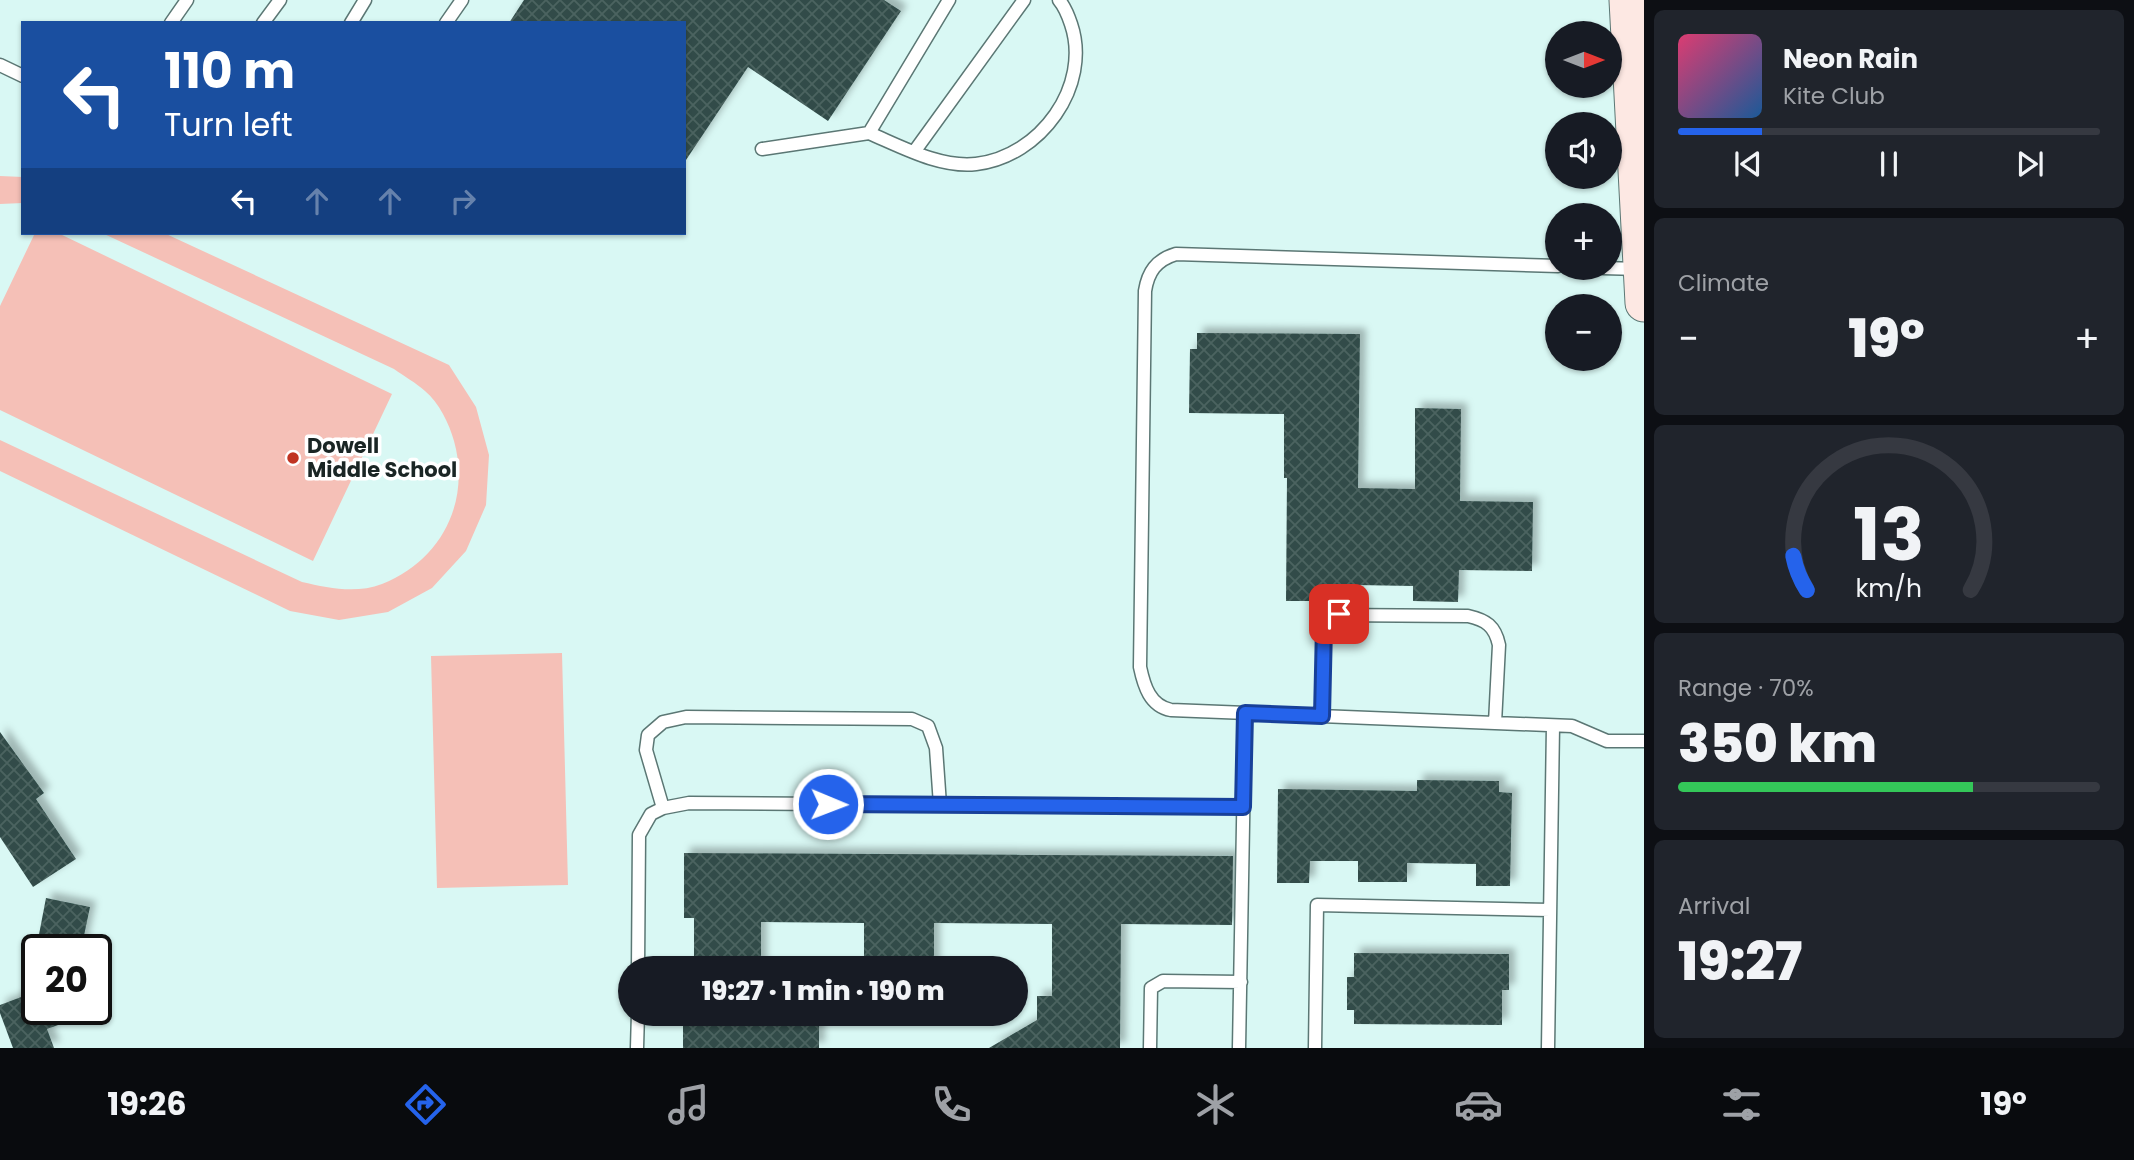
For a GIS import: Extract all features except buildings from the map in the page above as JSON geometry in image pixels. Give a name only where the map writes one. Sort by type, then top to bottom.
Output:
[{"type":"main road","points":[[1628,0],[1643,286]]},
{"type":"lane","points":[[172,21],[187,0]]},
{"type":"lane","points":[[264,21],[279,0]]},
{"type":"lane","points":[[352,21],[365,0]]},
{"type":"lane","points":[[447,21],[462,0]]},
{"type":"lane","points":[[869,133],[949,0]]},
{"type":"lane","points":[[914,152],[1024,0]]},
{"type":"lane","points":[[762,149],[869,133],[914,152],[951,162],[978,164],[1025,148],[1036,138],[1068,95],[1076,60],[1076,45],[1059,0]]},
{"type":"lane","points":[[0,65],[21,75]]},
{"type":"lane","points":[[1545,266],[1176,254],[1164,257],[1151,271],[1145,291],[1140,667],[1144,685],[1156,704],[1164,709],[1572,726],[1607,741],[1644,741]]},
{"type":"lane","points":[[1622,277],[1643,286]]},
{"type":"lane","points":[[1322,716],[1324,626],[1331,615],[1468,616],[1487,621],[1496,633],[1499,645],[1496,723]]},
{"type":"lane","points":[[1240,1048],[1245,713]]},
{"type":"lane","points":[[663,808],[646,750],[648,735],[663,722],[685,717],[912,719],[928,726],[936,748],[940,804]]},
{"type":"lane","points":[[1548,1048],[1553,726]]},
{"type":"lane","points":[[638,956],[639,835],[651,814],[663,808],[689,803],[1243,807]]},
{"type":"lane","points":[[1315,1048],[1317,905],[1550,910]]},
{"type":"lane","points":[[1150,1048],[1151,988],[1163,981],[1241,982]]},
{"type":"lane","points":[[637,1048],[638,1026]]},
{"type":"shaded area","points":[[0,176],[21,177],[21,203],[0,204]]},
{"type":"shaded area","points":[[34,235],[62,235],[392,394],[313,561],[0,410],[0,306]]},
{"type":"shaded area","points":[[106,235],[168,235],[449,365],[476,407],[489,455],[486,505],[466,551],[432,588],[388,612],[339,620],[290,611],[0,471],[0,440],[302,582],[332,588],[372,587],[403,574],[421,561],[435,545],[447,527],[458,486],[454,441],[439,407],[425,391],[394,369]]},
{"type":"shaded area","points":[[562,653],[568,885],[437,888],[431,656]]},
{"type":"place","name":"Dowell Middle School","points":[[293,458]]},
{"type":"route","points":[[828,804],[1243,807],[1245,713],[1322,716],[1324,626],[1331,615],[1339,614]]}]
